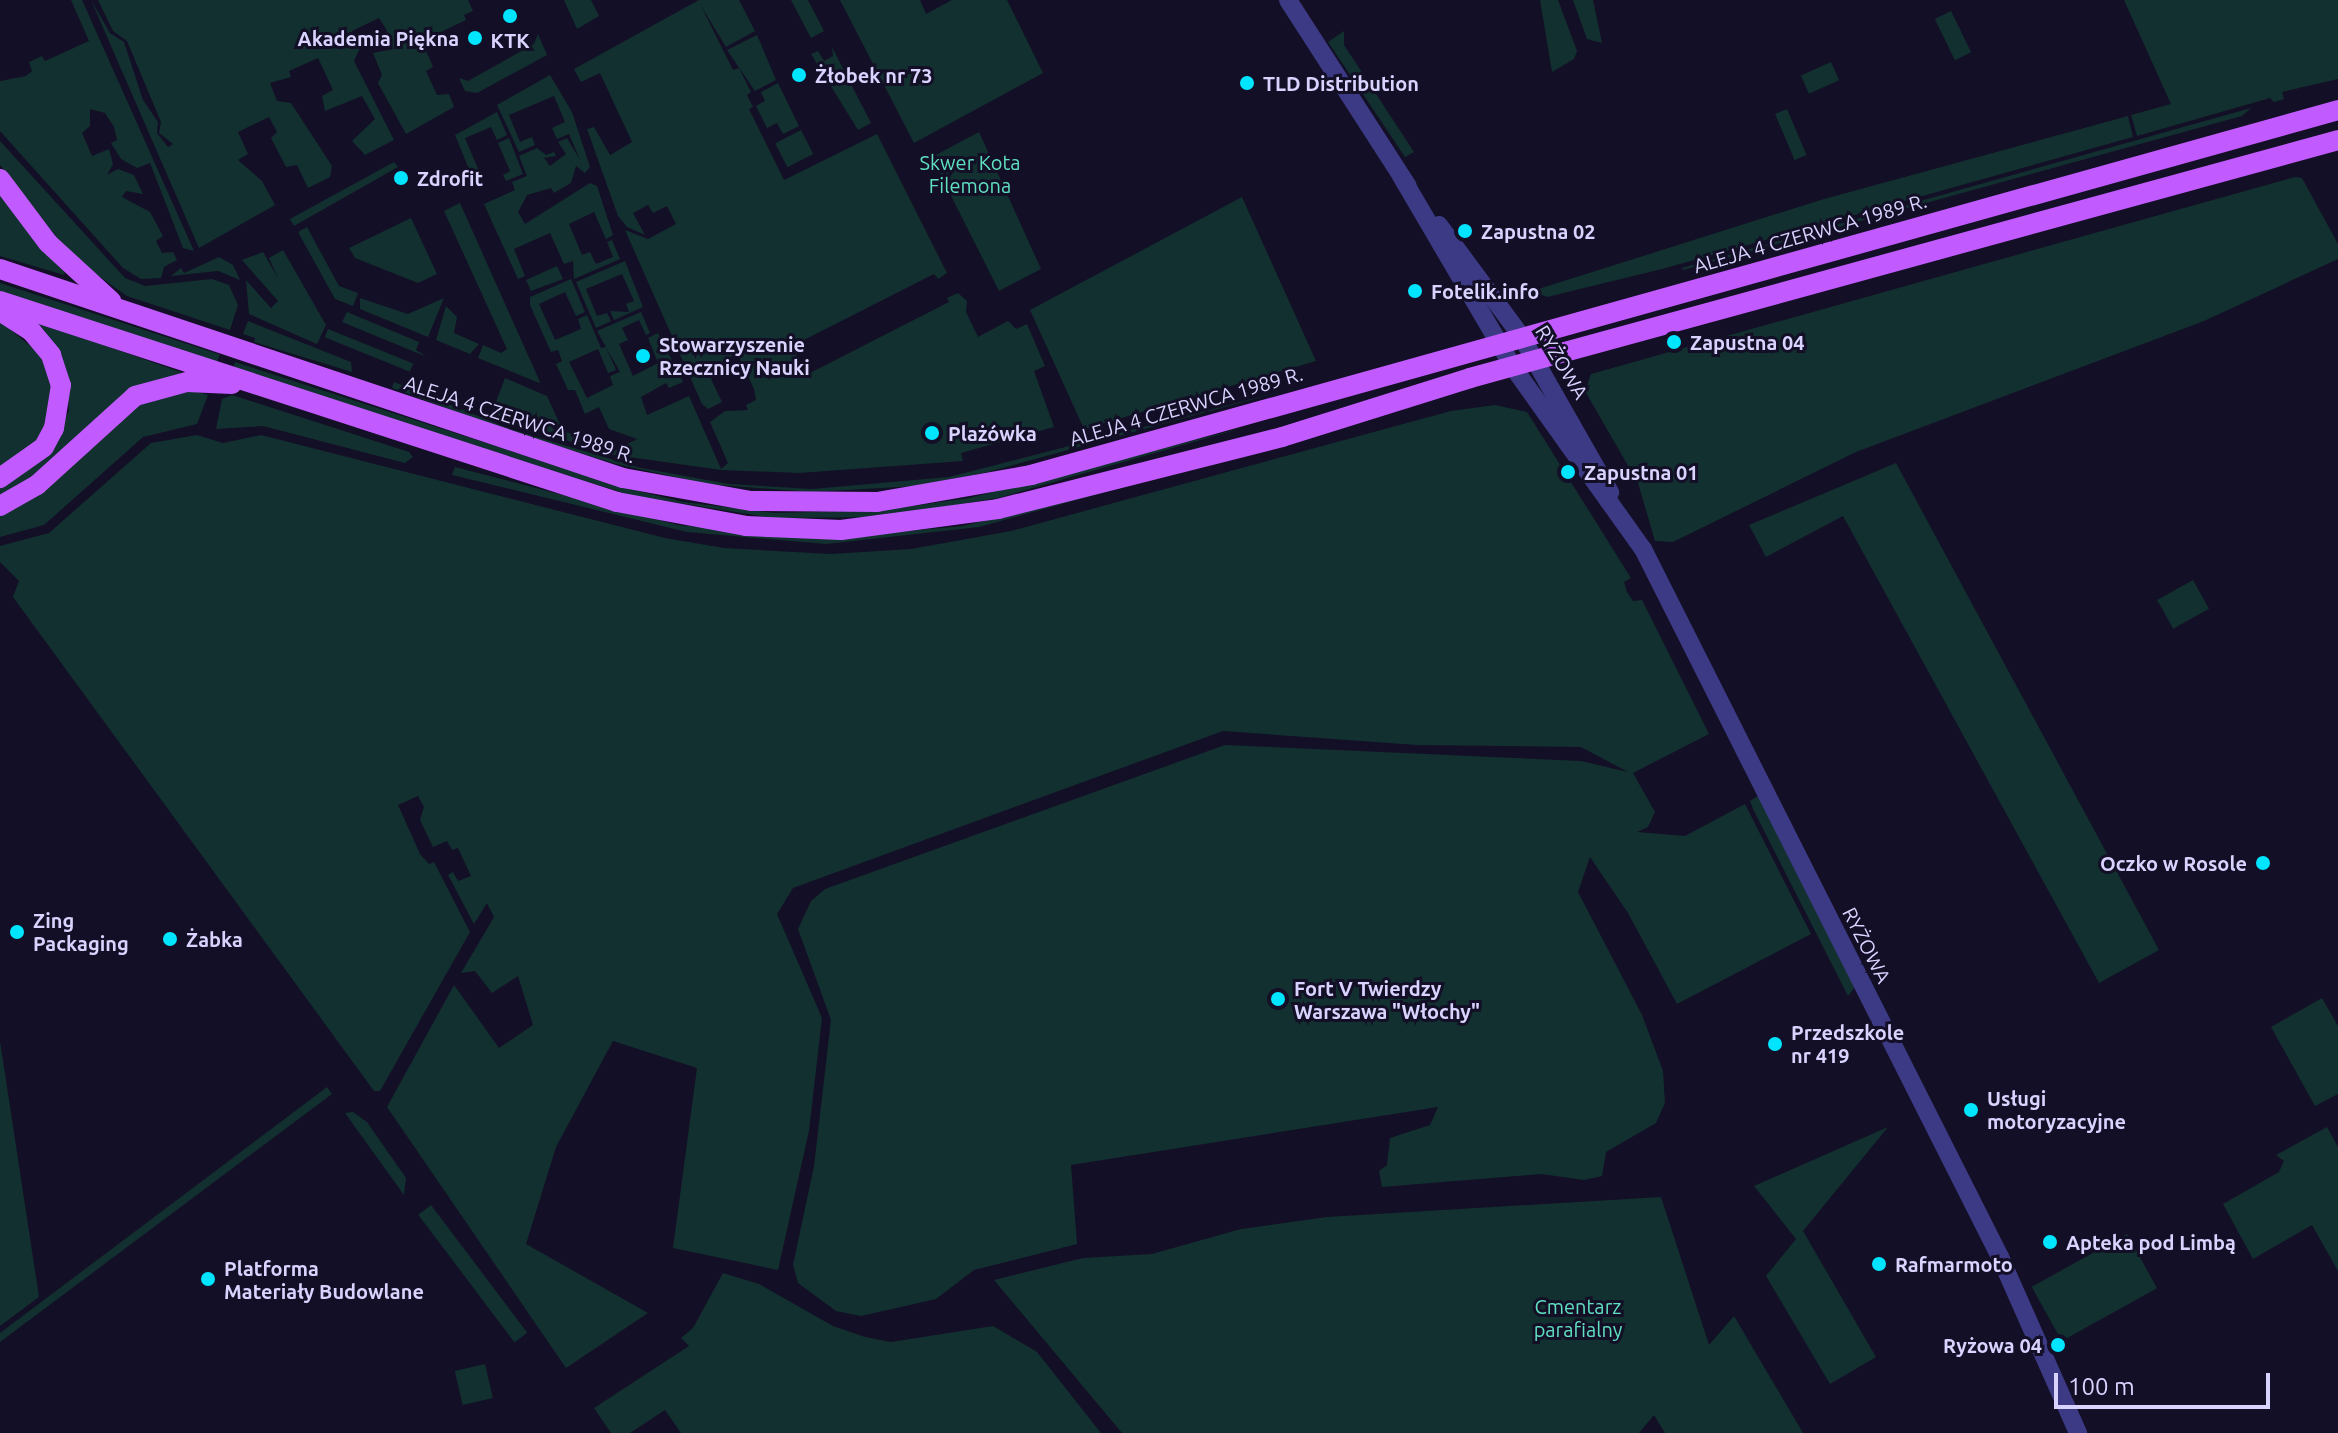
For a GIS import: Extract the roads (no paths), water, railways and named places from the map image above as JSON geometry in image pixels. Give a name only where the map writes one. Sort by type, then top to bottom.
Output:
[{"type":"main road","name":"ALEJA 4 CZERWCA 1989 R.","points":[[0,269],[573,465],[683,491],[790,504],[911,498],[1031,475],[1498,342],[2338,110]]},
{"type":"main road","points":[[0,301],[617,502],[746,526],[841,530],[998,509],[1282,437],[1513,367],[2338,140]]},
{"type":"main road","points":[[0,179],[48,243],[128,312]]},
{"type":"main road","points":[[0,311],[32,332],[51,355],[61,385],[54,428],[44,447],[0,478]]},
{"type":"main road","points":[[0,506],[37,485],[135,396],[187,382],[256,386]]},
{"type":"street","name":"RYŻOWA","points":[[1288,0],[1401,176],[1513,367],[1580,465],[1613,503],[1664,589],[1985,1227],[2028,1328],[2071,1411],[2078,1433]]},
{"type":"street","name":"RYŻOWA","points":[[1401,176],[1521,336],[1608,484],[1613,503]]},
{"type":"street","name":"RYŻOWA","points":[[2071,1411],[2091,1433]]},
{"type":"place","name":"KTK","points":[[510,16]]},
{"type":"place","name":"Akademia Piękna","points":[[475,38]]},
{"type":"place","name":"Żłobek nr 73","points":[[799,75]]},
{"type":"place","name":"TLD Distribution","points":[[1247,83]]},
{"type":"place","name":"Zdrofit","points":[[401,178]]},
{"type":"place","name":"Zapustna 02","points":[[1465,231]]},
{"type":"place","name":"Fotelik.info","points":[[1415,291]]},
{"type":"place","name":"Zapustna 04","points":[[1674,342]]},
{"type":"place","name":"Stowarzyszenie Rzecznicy Nauki","points":[[643,356]]},
{"type":"place","name":"Plażówka","points":[[932,433]]},
{"type":"place","name":"Zapustna 01","points":[[1568,472]]},
{"type":"place","name":"Oczko w Rosole","points":[[2263,863]]},
{"type":"place","name":"Zing Packaging","points":[[17,932]]},
{"type":"place","name":"Żabka","points":[[170,939]]},
{"type":"place","name":"Fort V Twierdzy Warszawa \"Włochy\"","points":[[1278,999]]},
{"type":"place","name":"Przedszkole nr 419","points":[[1775,1044]]},
{"type":"place","name":"Usługi motoryzacyjne","points":[[1971,1110]]},
{"type":"place","name":"Apteka pod Limbą","points":[[2050,1242]]},
{"type":"place","name":"Rafmarmoto","points":[[1879,1264]]},
{"type":"place","name":"Platforma Materiały Budowlane","points":[[208,1279]]},
{"type":"place","name":"Ryżowa 04","points":[[2058,1345]]},
{"type":"park label","name":"Skwer Kota Filemona","points":[[970,174]]},
{"type":"park label","name":"Cmentarz parafialny","points":[[1578,1318]]}]
